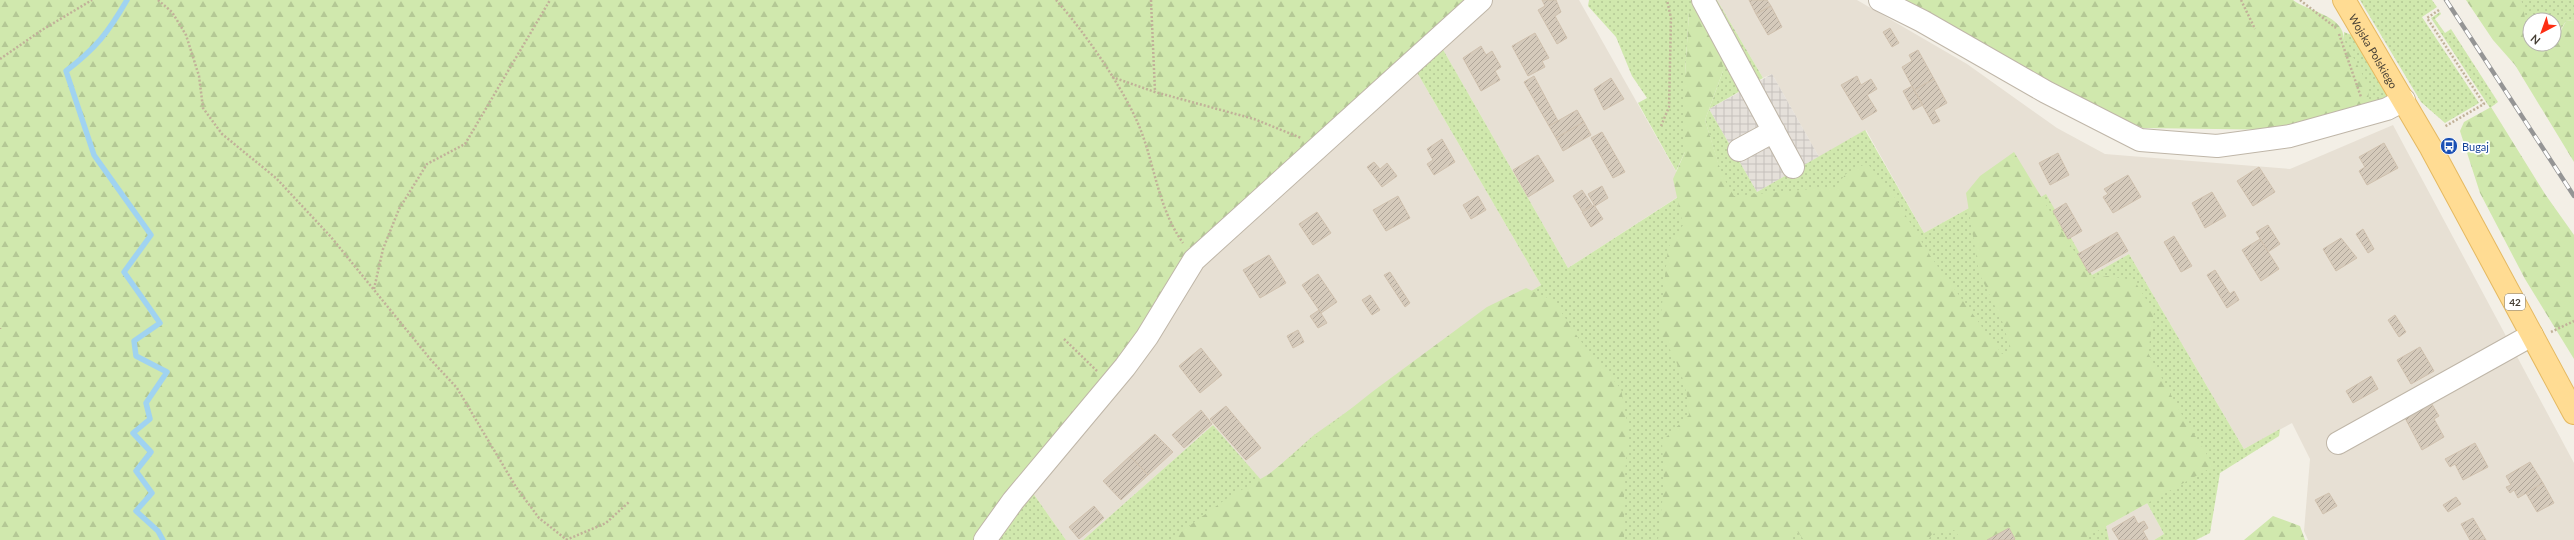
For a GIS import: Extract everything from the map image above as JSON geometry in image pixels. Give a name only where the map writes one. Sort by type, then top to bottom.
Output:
[{"type":"main road","name":"Wojska Polskiego","points":[[2344,0],[2404,100]]},
{"type":"main road","name":"42","points":[[2404,100],[2574,413]]},
{"type":"street","points":[[985,540],[1012,501],[1111,383],[1147,337],[1194,260],[1318,150],[1481,0]]},
{"type":"street","points":[[1703,0],[1793,167]]},
{"type":"street","points":[[1880,0],[1922,21],[2046,92],[2140,140],[2216,146],[2290,136],[2374,112],[2404,100]]},
{"type":"street","points":[[1739,150],[1774,132]]},
{"type":"street","points":[[2338,443],[2533,337]]},
{"type":"path","points":[[0,59],[36,33],[92,0]]},
{"type":"path","points":[[158,0],[172,12],[186,35],[199,76],[203,108],[217,127],[276,178],[332,237],[457,388],[516,487],[539,518],[567,540],[606,523],[629,502]]},
{"type":"path","points":[[374,289],[383,249],[400,209],[427,164],[465,144],[550,0]]},
{"type":"path","points":[[1056,0],[1111,77],[1136,119],[1161,202],[1174,230],[1194,260]]},
{"type":"path","points":[[1151,0],[1154,92]]},
{"type":"path","points":[[1660,126],[1669,107],[1671,18],[1667,0]]},
{"type":"path","points":[[2241,0],[2255,29]]},
{"type":"path","points":[[2300,0],[2338,29],[2362,100],[2374,112]]},
{"type":"path","points":[[2439,10],[2427,18],[2484,104],[2444,127]]},
{"type":"path","points":[[1111,77],[1154,92],[1254,119],[1299,137],[1318,150]]},
{"type":"path","points":[[2533,337],[2574,321]]},
{"type":"path","points":[[1064,339],[1111,383]]},
{"type":"shaded area","points":[[1492,0],[1579,0],[1687,191],[1568,268],[1441,46]]},
{"type":"shaded area","points":[[1717,0],[1857,0],[1967,64],[2057,128],[2105,154],[2290,169],[2393,125],[2574,463],[2574,540],[2308,540],[2304,531],[2310,459],[2292,423],[2244,449],[2129,254],[2092,275],[1991,226],[1978,203],[1924,233],[1866,130],[1819,157],[1772,74],[1763,78]]},
{"type":"shaded area","points":[[1415,69],[1541,285],[1437,348],[1261,482],[1213,425],[1083,540],[1066,540],[1030,489],[1204,262]]},
{"type":"shaded area","points":[[1772,74],[1819,157],[1757,192],[1709,109]]},
{"type":"shaded area","points":[[2147,503],[2164,534],[2154,540],[2081,540]]},
{"type":"green space","points":[[0,0],[1476,0],[1193,250],[1134,347],[980,540],[0,540]]},
{"type":"green space","points":[[1589,0],[1717,0],[1763,78],[1709,109],[1723,71],[1689,12],[1685,75],[1685,152],[1676,171],[1638,103],[1647,98],[1632,76],[1616,37],[1588,6]]},
{"type":"green space","points":[[1895,0],[2293,0],[2324,15],[2338,25],[2344,40],[2369,87],[2368,105],[2292,130],[2143,128],[2051,88]]},
{"type":"green space","points":[[2360,0],[2432,0],[2437,7],[2422,17],[2479,103],[2445,123],[2421,102]]},
{"type":"green space","points":[[2466,0],[2521,0],[2524,12],[2522,12],[2522,52],[2562,52],[2562,29],[2566,21],[2574,20],[2574,162],[2515,65],[2493,40]]},
{"type":"green space","points":[[2521,0],[2574,0],[2574,20],[2566,21],[2562,27],[2562,12],[2523,12]]},
{"type":"green space","points":[[1698,7],[1719,38],[1723,71],[1705,120],[1722,175],[1734,196],[1835,187],[1846,174],[1867,163],[1892,193],[1931,257],[2002,354],[2011,350],[2002,321],[1979,273],[1966,193],[1980,176],[2014,152],[2091,279],[2107,276],[2134,280],[2154,312],[2148,353],[2182,415],[2214,466],[2081,540],[1962,540],[1954,530],[1932,534],[1928,540],[1804,540],[1796,530],[1792,540],[1658,540],[1664,485],[1662,441],[1689,415],[1684,382],[1671,352],[1659,333],[1668,248],[1683,225],[1673,179],[1685,152],[1685,75],[1689,12]]},
{"type":"green space","points":[[2440,12],[2441,14],[2435,19],[2445,33],[2451,29],[2498,102],[2490,108],[2431,18]]},
{"type":"green space","points":[[2344,32],[2354,36],[2389,92],[2384,100],[2368,105],[2344,40]]},
{"type":"green space","points":[[1441,46],[1568,268],[1720,170],[1705,120],[1709,109],[1757,192],[1865,130],[1924,233],[1978,203],[1991,226],[2046,194],[2092,275],[2129,254],[2244,449],[2280,429],[2279,436],[2220,473],[2210,533],[2196,540],[2154,540],[2164,534],[2147,503],[2106,526],[2109,540],[1083,540],[1213,425],[1262,481],[1314,435],[1437,348],[1541,285],[1415,69]]},
{"type":"green space","points":[[2491,107],[2545,194],[2574,235],[2574,359],[2525,279],[2480,193],[2460,131],[2464,122]]},
{"type":"green space","points":[[1526,288],[1554,301],[1579,339],[1621,389],[1629,432],[1624,482],[1624,540],[1170,540],[1226,499],[1269,474],[1372,392],[1487,307]]},
{"type":"green space","points":[[1030,489],[1066,540],[990,540]]},
{"type":"green space","points":[[2273,516],[2300,526],[2305,540],[2244,540]]},
{"type":"building","points":[[1542,0],[1556,0],[1561,12],[1555,16],[1567,38],[1557,44],[1538,10],[1545,6]]},
{"type":"building","points":[[1749,0],[1767,0],[1771,6],[1756,14]]},
{"type":"building","points":[[1771,6],[1782,27],[1768,35],[1756,14]]},
{"type":"building","points":[[1890,28],[1899,43],[1892,47],[1883,32]]},
{"type":"building","points":[[1535,33],[1549,58],[1542,61],[1545,67],[1528,76],[1512,46]]},
{"type":"building","points":[[1481,46],[1486,55],[1492,51],[1501,67],[1495,71],[1500,80],[1481,91],[1463,58]]},
{"type":"building","points":[[1918,50],[1934,79],[1914,90],[1902,67],[1912,61],[1909,55]]},
{"type":"building","points":[[1534,76],[1558,121],[1549,126],[1524,82]]},
{"type":"building","points":[[1857,76],[1861,85],[1871,79],[1877,89],[1867,95],[1877,111],[1862,120],[1841,85]]},
{"type":"building","points":[[1611,78],[1624,99],[1604,110],[1594,89]]},
{"type":"building","points":[[1934,79],[1947,103],[1934,110],[1940,121],[1933,124],[1914,90]]},
{"type":"building","points":[[1912,86],[1923,105],[1913,110],[1903,91]]},
{"type":"building","points":[[1577,110],[1584,122],[1556,138],[1549,126]]},
{"type":"building","points":[[1584,122],[1591,135],[1563,151],[1556,138]]},
{"type":"building","points":[[1602,132],[1625,172],[1613,178],[1591,138]]},
{"type":"building","points":[[1442,139],[1455,162],[1434,175],[1427,164],[1433,160],[1427,149]]},
{"type":"building","points":[[2384,143],[2398,168],[2367,185],[2359,171],[2365,167],[2359,157]]},
{"type":"building","points":[[2058,153],[2069,175],[2050,185],[2039,163]]},
{"type":"building","points":[[1538,155],[1554,181],[1528,197],[1513,170]]},
{"type":"building","points":[[1374,162],[1380,169],[1387,163],[1397,176],[1382,187],[1367,167]]},
{"type":"building","points":[[2259,167],[2275,192],[2253,206],[2237,181]]},
{"type":"building","points":[[2128,175],[2141,197],[2113,213],[2103,197],[2108,194],[2104,189]]},
{"type":"building","points":[[1602,186],[1608,198],[1595,206],[1588,194]]},
{"type":"building","points":[[1582,190],[1592,205],[1582,211],[1573,196]]},
{"type":"building","points":[[2212,192],[2226,216],[2205,228],[2192,203]]},
{"type":"building","points":[[1398,196],[1410,218],[1386,231],[1373,210]]},
{"type":"building","points":[[1478,196],[1486,210],[1471,219],[1463,205]]},
{"type":"building","points":[[2066,203],[2082,231],[2068,239],[2053,211]]},
{"type":"building","points":[[1594,205],[1603,219],[1591,227],[1582,212]]},
{"type":"building","points":[[1317,212],[1331,233],[1313,245],[1299,224]]},
{"type":"building","points":[[2268,225],[2280,244],[2268,252],[2256,232]]},
{"type":"building","points":[[2363,229],[2374,249],[2368,253],[2356,234]]},
{"type":"building","points":[[2117,232],[2128,251],[2089,273],[2078,254]]},
{"type":"building","points":[[2174,236],[2192,266],[2181,272],[2164,242]]},
{"type":"building","points":[[2341,238],[2357,258],[2336,271],[2323,249]]},
{"type":"building","points":[[2260,239],[2279,269],[2261,281],[2242,250]]},
{"type":"building","points":[[1269,255],[1286,283],[1260,298],[1243,270]]},
{"type":"building","points":[[2215,270],[2230,294],[2234,291],[2239,300],[2227,308],[2207,275]]},
{"type":"building","points":[[1390,272],[1410,303],[1405,307],[1384,275]]},
{"type":"building","points":[[1318,274],[1337,302],[1321,313],[1302,285]]},
{"type":"building","points":[[1370,295],[1380,310],[1372,315],[1362,300]]},
{"type":"building","points":[[1319,310],[1327,323],[1318,328],[1310,316]]},
{"type":"building","points":[[2395,315],[2406,332],[2399,337],[2388,320]]},
{"type":"building","points":[[1298,330],[1304,342],[1293,348],[1287,336]]},
{"type":"building","points":[[2420,347],[2434,371],[2411,384],[2397,360]]},
{"type":"building","points":[[1201,348],[1222,375],[1200,393],[1179,366]]},
{"type":"building","points":[[2371,376],[2378,389],[2353,403],[2346,391]]},
{"type":"building","points":[[2430,401],[2439,416],[2434,419],[2444,437],[2422,450],[2404,416]]},
{"type":"building","points":[[1226,406],[1261,448],[1246,460],[1210,419]]},
{"type":"building","points":[[1201,410],[1212,424],[1184,448],[1172,435]]},
{"type":"building","points":[[1155,434],[1173,452],[1148,475],[1130,456]]},
{"type":"building","points":[[2475,443],[2488,467],[2463,480],[2455,464],[2450,467],[2445,459]]},
{"type":"building","points":[[1130,456],[1148,475],[1121,500],[1103,481]]},
{"type":"building","points":[[2530,462],[2543,483],[2518,498],[2514,490],[2510,493],[2506,487],[2511,485],[2506,476]]},
{"type":"building","points":[[2543,483],[2554,503],[2537,512],[2526,493]]},
{"type":"building","points":[[2329,493],[2337,506],[2323,514],[2315,500]]},
{"type":"building","points":[[2456,497],[2461,504],[2448,512],[2443,505]]},
{"type":"building","points":[[1094,506],[1104,518],[1079,539],[1069,527]]},
{"type":"building","points":[[2134,516],[2138,524],[2144,521],[2148,528],[2143,531],[2148,540],[2119,540],[2112,529]]},
{"type":"building","points":[[2473,518],[2486,540],[2470,540],[2461,524]]},
{"type":"building","points":[[2009,528],[2015,539],[2014,540],[1987,540]]},
{"type":"waterway","points":[[127,0],[114,22],[101,39],[86,55],[66,71],[94,155],[151,235],[124,272],[160,323],[134,341],[136,356],[167,372],[146,403],[150,419],[133,433],[151,452],[136,471],[152,493],[136,511],[158,531],[163,540]]},
{"type":"railway","points":[[2446,0],[2574,196]]},
{"type":"place","name":"Bugaj","points":[[2449,146]]}]
